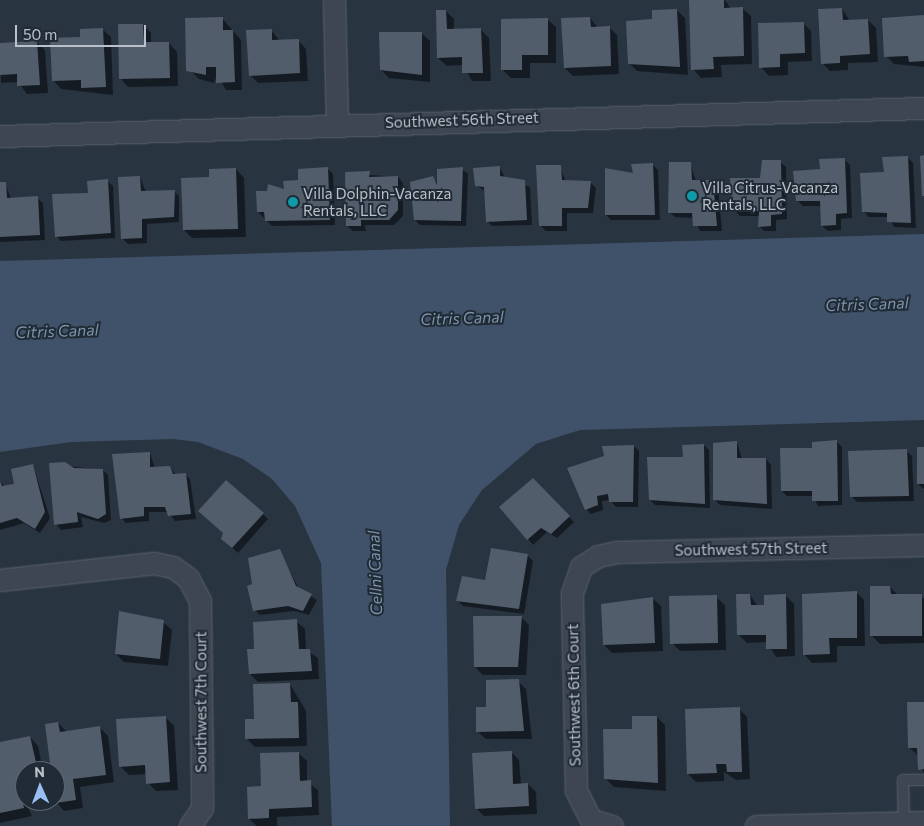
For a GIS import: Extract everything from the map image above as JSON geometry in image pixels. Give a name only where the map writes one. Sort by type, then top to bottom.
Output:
[{"type":"street","points":[[334,0],[337,124]]},
{"type":"street","name":"Southwest 56th Street","points":[[0,136],[337,124],[924,108]]},
{"type":"street","name":"Southwest 57th Street","points":[[581,567],[598,556],[617,552],[924,545]]},
{"type":"street","name":"Southwest 7th Court","points":[[0,580],[154,563],[173,567],[188,578],[200,600],[202,808],[190,826]]},
{"type":"street","name":"Southwest 6th Court","points":[[581,567],[572,593],[576,790],[591,820],[612,826]]},
{"type":"street","points":[[756,826],[872,825],[914,822]]},
{"type":"lane","points":[[914,822],[903,780],[924,780]]},
{"type":"water","points":[[924,234],[924,420],[580,430],[536,444],[482,490],[459,525],[446,570],[450,826],[332,826],[321,563],[295,506],[272,479],[243,459],[198,442],[173,439],[71,442],[0,452],[0,261]]},
{"type":"building","points":[[689,0],[724,0],[724,8],[743,7],[744,56],[713,57],[714,69],[691,70]]},
{"type":"building","points":[[842,8],[843,20],[868,19],[870,54],[840,56],[840,63],[821,64],[818,9]]},
{"type":"building","points":[[677,9],[680,67],[628,64],[626,21],[652,19],[652,10]]},
{"type":"building","points":[[436,10],[446,10],[447,29],[481,28],[483,73],[462,73],[462,57],[437,58]]},
{"type":"building","points":[[924,15],[924,61],[909,62],[908,56],[884,57],[882,18]]},
{"type":"building","points":[[223,17],[223,30],[233,30],[235,82],[216,83],[216,67],[206,67],[206,75],[186,71],[185,18]]},
{"type":"building","points":[[590,17],[591,27],[610,26],[611,66],[564,68],[561,18]]},
{"type":"building","points":[[548,18],[548,55],[522,55],[522,70],[501,70],[501,19]]},
{"type":"building","points":[[804,22],[805,53],[780,54],[780,67],[759,68],[758,23]]},
{"type":"building","points":[[118,24],[143,24],[144,42],[169,42],[170,78],[119,79]]},
{"type":"building","points":[[103,28],[106,87],[81,88],[81,80],[52,81],[50,38],[80,37],[80,29]]},
{"type":"building","points":[[272,29],[272,40],[299,39],[300,73],[249,76],[246,30]]},
{"type":"building","points":[[379,32],[422,32],[422,75],[380,70]]},
{"type":"building","points":[[37,41],[40,85],[17,86],[17,74],[0,75],[0,43]]},
{"type":"building","points":[[924,155],[924,196],[922,196],[920,156]]},
{"type":"building","points":[[908,156],[911,223],[887,222],[887,213],[862,212],[860,173],[884,172],[882,157]]},
{"type":"building","points":[[845,158],[847,213],[836,214],[836,225],[821,226],[820,201],[796,201],[793,171],[820,169],[819,159]]},
{"type":"building","points":[[762,160],[781,160],[782,214],[771,215],[771,226],[758,227],[759,211],[733,211],[730,178],[760,178]]},
{"type":"building","name":"Villa Citrus-Vacanza Rentals, LLC","points":[[669,162],[691,162],[692,180],[713,180],[717,226],[693,226],[692,213],[668,213]]},
{"type":"building","points":[[653,163],[655,215],[605,215],[605,168],[633,173],[631,164]]},
{"type":"building","points":[[536,165],[561,165],[562,180],[591,181],[588,208],[562,208],[562,226],[539,226]]},
{"type":"building","points":[[500,166],[500,176],[525,180],[527,220],[486,222],[484,187],[475,186],[473,168]]},
{"type":"building","name":"Villa Dolphin-Vacanza Rentals, LLC","points":[[328,167],[330,220],[265,221],[264,212],[257,212],[256,191],[267,191],[268,184],[284,189],[283,181],[298,180],[298,169]]},
{"type":"building","points":[[463,167],[461,221],[414,220],[410,182],[433,176],[437,185],[437,169]]},
{"type":"building","points":[[236,168],[238,229],[183,230],[181,178],[209,177],[209,169]]},
{"type":"building","points":[[370,171],[369,177],[398,176],[398,210],[389,220],[361,220],[361,226],[346,226],[345,172]]},
{"type":"building","points":[[140,176],[141,191],[175,190],[174,217],[142,219],[142,238],[121,239],[118,177]]},
{"type":"building","points":[[108,179],[111,233],[55,237],[52,194],[88,193],[87,181]]},
{"type":"building","points":[[0,182],[6,182],[7,198],[38,196],[40,235],[0,237]]},
{"type":"building","points":[[837,440],[838,501],[812,501],[812,491],[781,491],[780,448],[812,448],[812,442]]},
{"type":"building","points":[[737,441],[737,458],[766,458],[767,504],[713,500],[713,443]]},
{"type":"building","points":[[704,444],[705,504],[649,500],[647,457],[683,457],[682,445]]},
{"type":"building","points":[[634,445],[633,502],[609,502],[608,494],[597,496],[598,505],[585,510],[567,468],[604,456],[602,446]]},
{"type":"building","points":[[917,447],[924,447],[924,484],[917,484]]},
{"type":"building","points":[[907,449],[909,496],[850,497],[848,451]]},
{"type":"building","points":[[150,452],[150,467],[170,466],[173,474],[186,473],[191,514],[168,516],[165,507],[144,507],[144,516],[120,519],[112,454]]},
{"type":"building","points":[[65,462],[74,468],[103,469],[106,514],[98,519],[77,512],[78,522],[54,525],[49,463]]},
{"type":"building","points":[[33,464],[45,512],[35,529],[17,518],[0,523],[0,481],[2,486],[14,484],[11,469]]},
{"type":"building","points":[[533,478],[570,516],[551,534],[541,528],[527,540],[499,507]]},
{"type":"building","points":[[226,480],[264,513],[232,548],[221,539],[223,533],[198,511]]},
{"type":"building","points":[[491,548],[528,554],[519,609],[456,601],[462,576],[485,580]]},
{"type":"building","points":[[280,549],[296,586],[312,594],[303,611],[288,606],[253,611],[247,586],[252,584],[248,558]]},
{"type":"building","points":[[870,586],[890,586],[891,594],[922,594],[922,636],[870,636]]},
{"type":"building","points":[[857,591],[857,638],[829,638],[830,654],[803,655],[802,594]]},
{"type":"building","points":[[736,594],[750,594],[751,605],[764,605],[764,595],[786,594],[787,649],[766,649],[766,635],[737,635]]},
{"type":"building","points":[[717,595],[718,643],[670,644],[669,596]]},
{"type":"building","points":[[653,597],[655,643],[603,645],[601,604]]},
{"type":"building","points":[[119,611],[164,620],[160,659],[115,654]]},
{"type":"building","points":[[473,616],[522,616],[518,667],[474,667]]},
{"type":"building","points":[[297,619],[299,649],[310,649],[312,671],[249,674],[247,649],[254,649],[253,622]]},
{"type":"building","points":[[519,679],[524,731],[476,732],[476,707],[486,707],[486,680]]},
{"type":"building","points":[[290,683],[291,702],[298,702],[299,738],[245,739],[245,719],[254,719],[253,684]]},
{"type":"building","points":[[907,702],[924,702],[924,769],[918,770],[917,748],[908,748]]},
{"type":"building","points":[[740,707],[742,772],[727,772],[726,764],[716,764],[717,773],[687,774],[685,709]]},
{"type":"building","points":[[166,716],[170,782],[146,784],[145,765],[119,767],[116,719]]},
{"type":"building","points":[[632,716],[657,716],[658,783],[604,779],[603,729],[632,729]]},
{"type":"building","points":[[58,722],[60,732],[100,726],[106,775],[73,779],[76,800],[65,802],[65,761],[50,761],[45,724]]},
{"type":"building","points":[[30,736],[36,761],[15,761],[15,810],[0,813],[0,742]]},
{"type":"building","points":[[512,751],[513,784],[528,783],[529,806],[475,809],[472,753]]},
{"type":"building","points":[[299,752],[300,781],[311,780],[312,807],[269,809],[269,818],[248,819],[247,787],[261,786],[260,753]]},
{"type":"place","name":"Villa Citrus-Vacanza Rentals, LLC","points":[[692,196]]},
{"type":"place","name":"Villa Dolphin-Vacanza Rentals, LLC","points":[[293,202]]},
{"type":"water label","name":"Citris Canal","points":[[867,304]]},
{"type":"water label","name":"Citris Canal","points":[[462,318]]},
{"type":"water label","name":"Citris Canal","points":[[57,331]]},
{"type":"water label","name":"Cellni Canal","points":[[375,573]]}]
